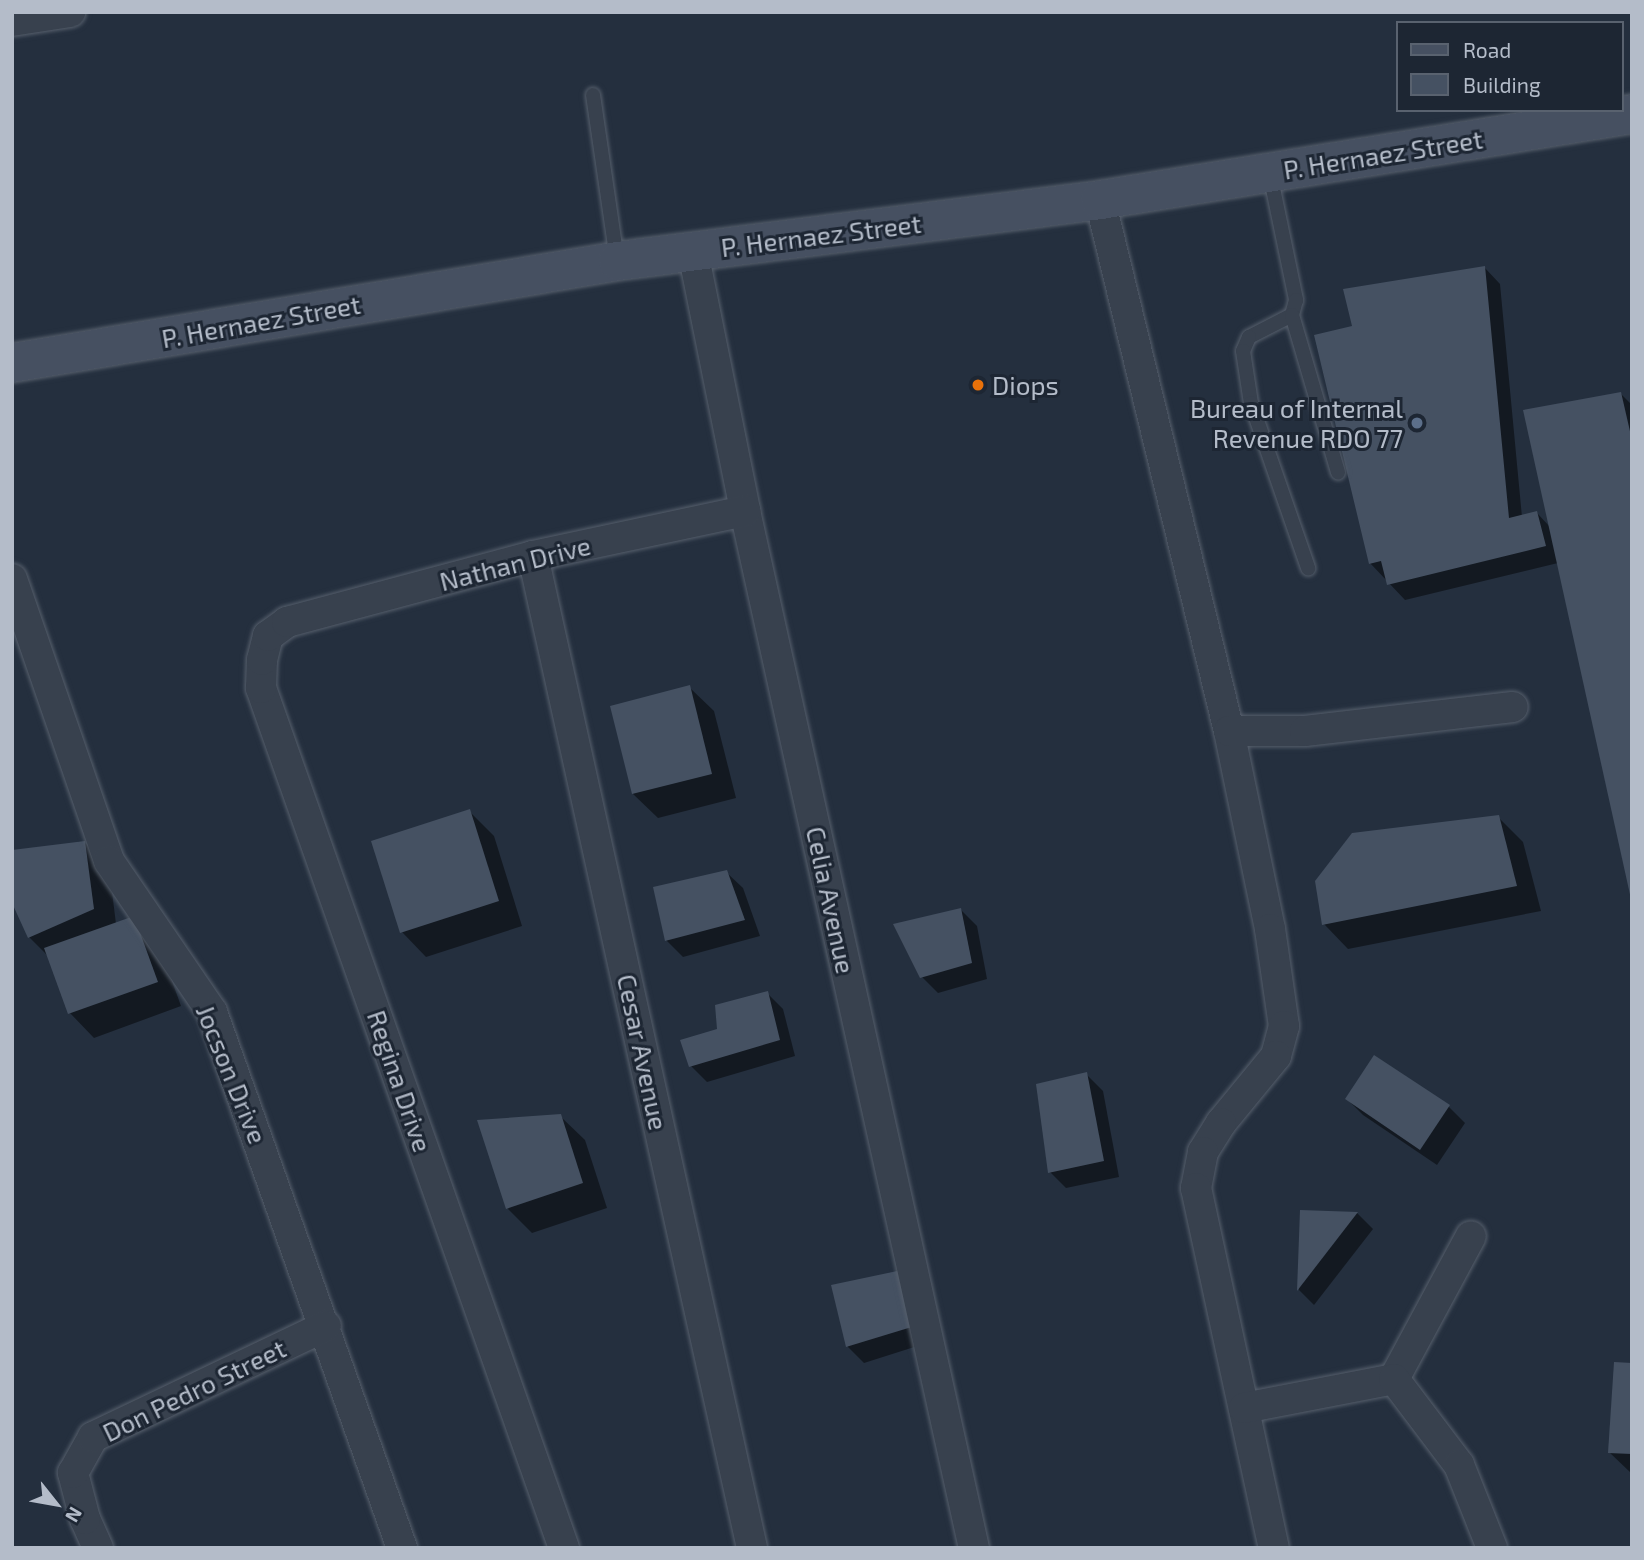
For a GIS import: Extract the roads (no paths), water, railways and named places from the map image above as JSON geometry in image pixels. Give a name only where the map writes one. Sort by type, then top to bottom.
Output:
[{"type":"main road","name":"P. Hernaez Street","points":[[12,363],[618,261],[1100,200],[1632,114]]},
{"type":"street","points":[[12,21],[70,12]]},
{"type":"street","points":[[1100,200],[1229,731],[1270,929],[1284,1026],[1276,1056],[1221,1123],[1203,1152],[1196,1188],[1274,1548]]},
{"type":"street","name":"Celia Avenue","points":[[693,252],[745,511],[974,1548]]},
{"type":"street","name":"Nathan Drive","points":[[287,622],[533,556],[745,511]]},
{"type":"street","name":"Cesar Avenue","points":[[533,556],[752,1548]]},
{"type":"street","name":"Jocson Drive","points":[[12,579],[109,861],[212,1012],[326,1326],[402,1548]]},
{"type":"street","name":"Regina Drive","points":[[287,622],[268,636],[261,688],[564,1548]]},
{"type":"street","points":[[1229,731],[1305,731],[1513,707]]},
{"type":"street","points":[[1394,1379],[1471,1236]]},
{"type":"street","name":"Don Pedro Street","points":[[98,1548],[85,1519],[73,1473],[93,1437],[326,1326]]},
{"type":"street","points":[[1244,1408],[1394,1379]]},
{"type":"street","points":[[1394,1379],[1459,1465],[1492,1548]]},
{"type":"lane","points":[[593,95],[618,261]]},
{"type":"lane","points":[[1270,172],[1295,286],[1292,315],[1338,472]]},
{"type":"lane","points":[[1292,315],[1249,337],[1242,351],[1251,402],[1308,568]]},
{"type":"place","name":"Diops","points":[[978,385]]},
{"type":"place","name":"Bureau of Internal Revenue RDO 77","points":[[1417,423]]}]
